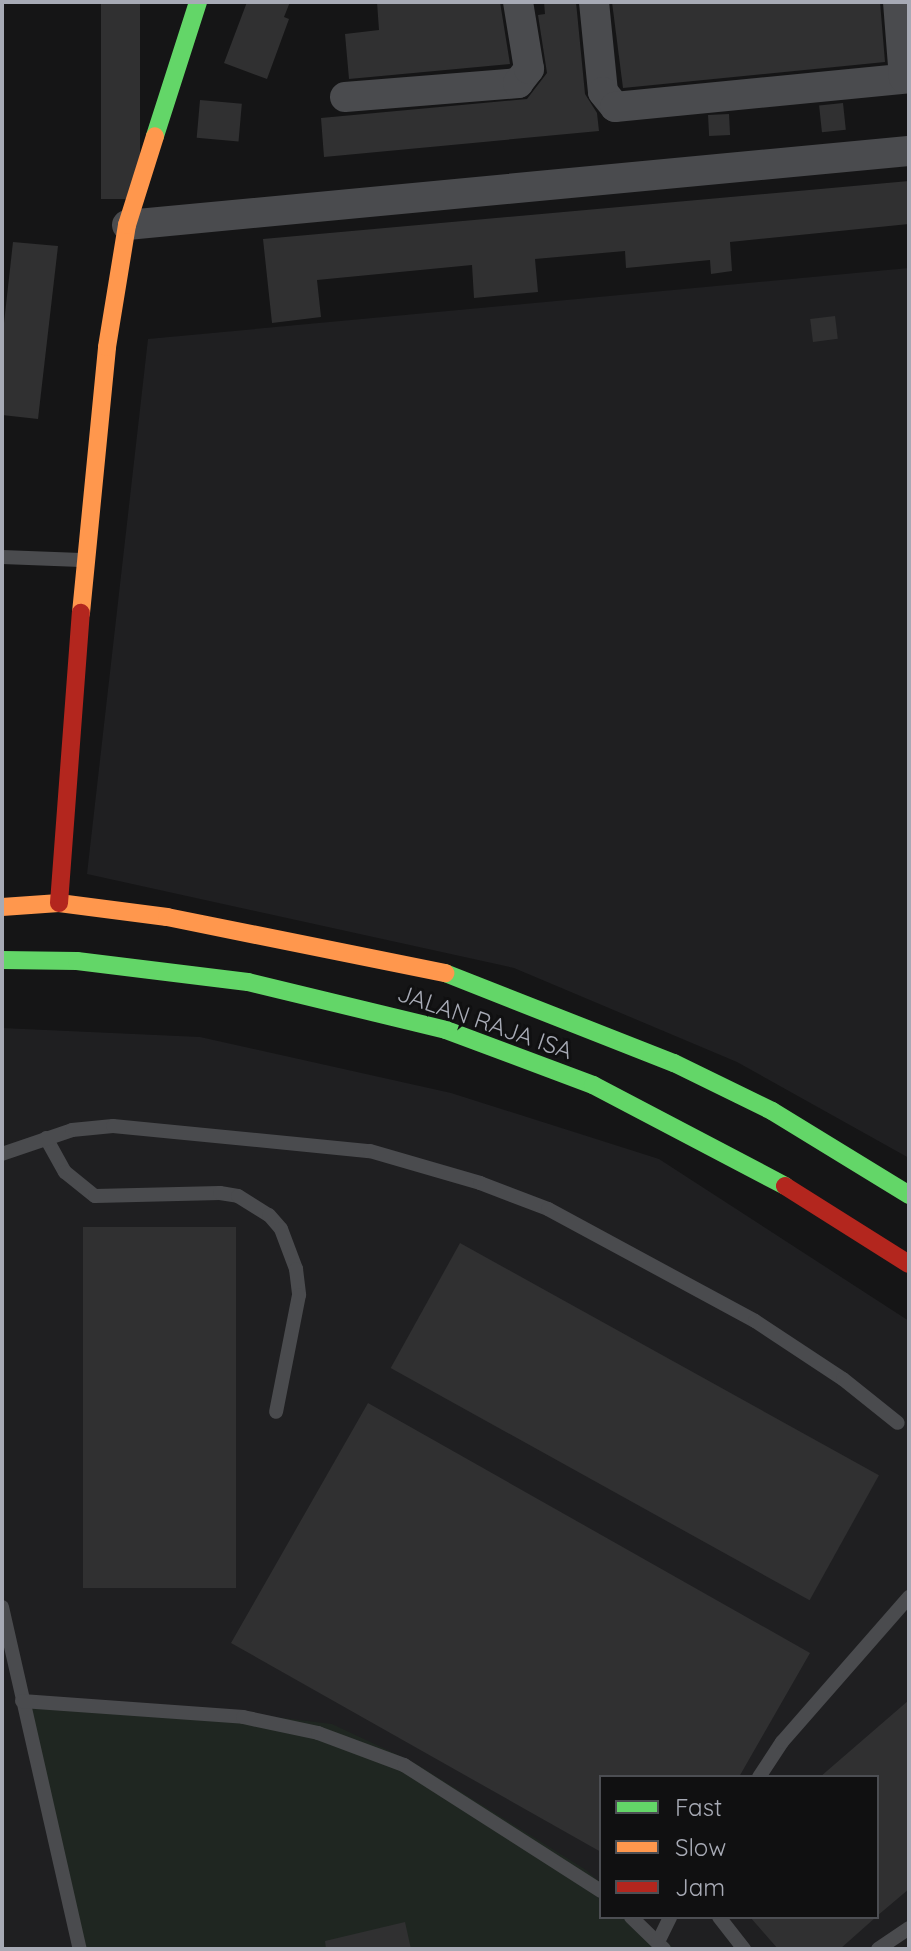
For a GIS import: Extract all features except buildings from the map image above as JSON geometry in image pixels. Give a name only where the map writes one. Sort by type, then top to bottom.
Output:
[{"type":"main road","points":[[59,903],[89,561],[95,432],[127,225],[198,2]]},
{"type":"main road","name":"JALAN RAJA ISA","points":[[2,907],[59,903],[249,929],[437,970],[674,1063],[772,1111],[909,1195]]},
{"type":"main road","name":"JALAN RAJA ISA","points":[[2,960],[77,961],[248,982],[446,1030],[593,1085],[819,1204],[909,1264]]},
{"type":"street","points":[[345,97],[518,83],[529,69],[518,2]]},
{"type":"street","points":[[594,2],[603,92],[615,107],[906,78],[898,2]]},
{"type":"street","points":[[127,225],[909,151]]},
{"type":"lane","points":[[2,557],[40,555],[89,561]]},
{"type":"lane","points":[[2,1154],[46,1138],[113,1126],[286,1140],[370,1151],[480,1183],[548,1209],[755,1321],[843,1379],[898,1423]]},
{"type":"lane","points":[[46,1138],[65,1172],[95,1196],[220,1193],[238,1196],[269,1215],[281,1229],[296,1269],[299,1295],[276,1412]]},
{"type":"lane","points":[[760,1775],[782,1742],[909,1597]]},
{"type":"lane","points":[[2,1607],[80,1949]]},
{"type":"lane","points":[[22,1701],[243,1717],[318,1733],[404,1765],[599,1890]]},
{"type":"lane","points":[[633,1919],[661,1945],[669,1919]]},
{"type":"lane","points":[[721,1919],[744,1949]]},
{"type":"lane","points":[[878,1949],[909,1928]]},
{"type":"shaded area","points":[[909,268],[909,1158],[737,1062],[514,968],[87,874],[148,339]]},
{"type":"shaded area","points":[[2,1028],[200,1037],[451,1093],[659,1159],[909,1321],[909,1949],[2,1949]]},
{"type":"shaded area","points":[[22,1701],[233,1712],[332,1724],[415,1763],[586,1870],[599,1881],[599,1919],[641,1919],[675,1949],[79,1949]]},
{"type":"traffic: fast","points":[[155,136],[198,2]]},
{"type":"traffic: fast","points":[[2,960],[77,961],[248,982],[446,1030],[593,1085],[785,1186]]},
{"type":"traffic: fast","points":[[445,973],[674,1063],[772,1111],[909,1195]]},
{"type":"traffic: slow","points":[[81,613],[107,347],[127,225],[155,136]]},
{"type":"traffic: slow","points":[[2,907],[59,903],[167,917],[445,973]]},
{"type":"traffic: jam","points":[[59,903],[81,613]]},
{"type":"traffic: jam","points":[[785,1186],[909,1264]]}]
